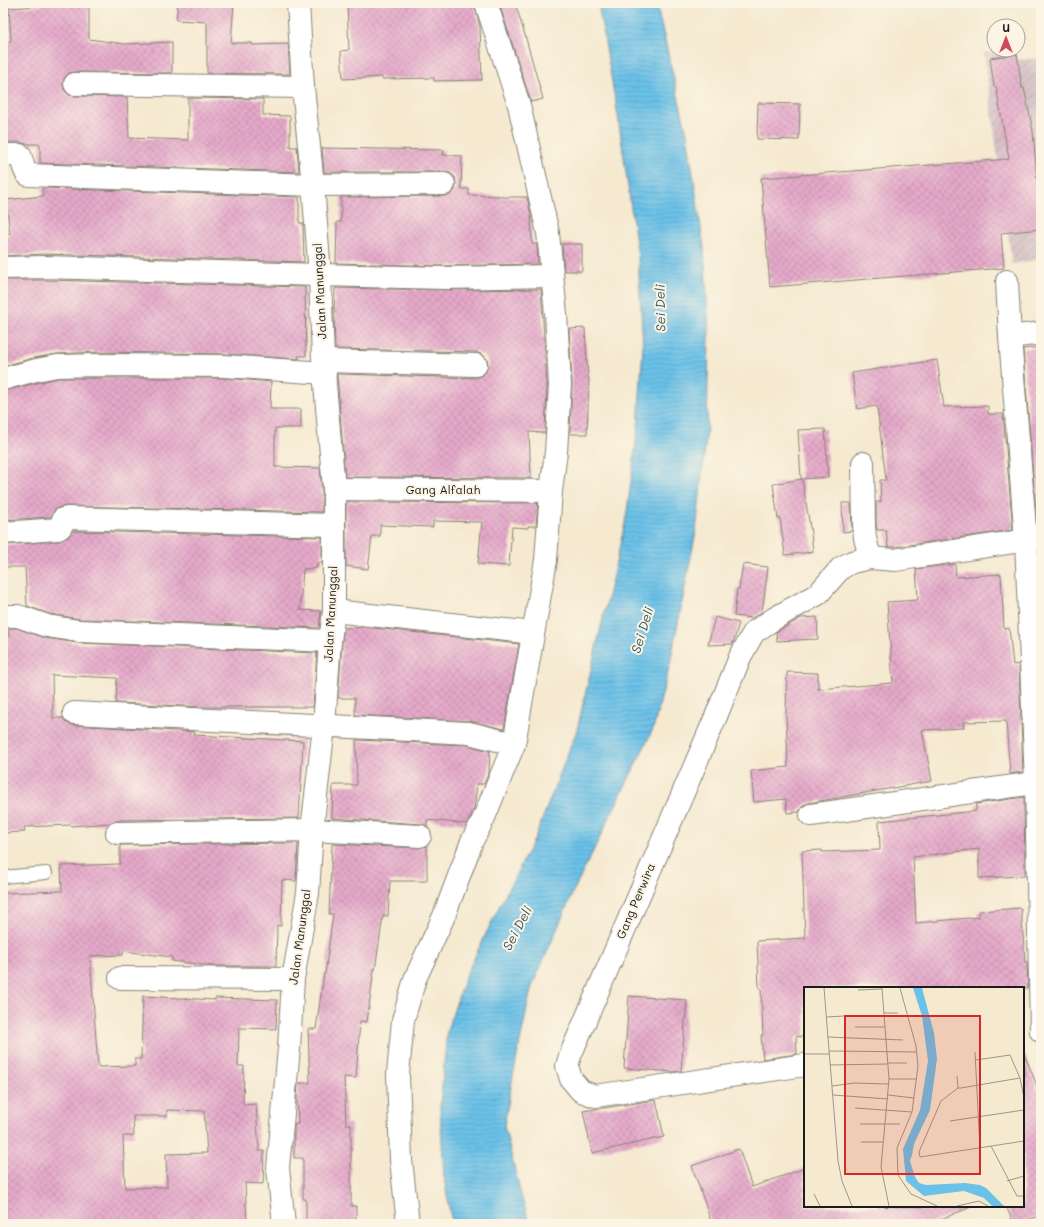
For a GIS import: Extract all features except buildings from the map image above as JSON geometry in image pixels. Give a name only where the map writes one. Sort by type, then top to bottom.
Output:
[{"type":"street","name":"Jalan Manunggal","points":[[284,1224],[278,1168],[289,1048],[293,979],[308,893],[312,830],[324,726],[330,641],[334,611],[334,489],[324,367],[320,275],[303,87],[298,3]]},
{"type":"street","points":[[408,1224],[401,1160],[398,1074],[403,1020],[416,979],[444,916],[472,841],[483,820],[514,744],[546,560],[551,491],[556,452],[560,384],[556,314],[548,233],[518,105],[486,3]]},
{"type":"street","points":[[75,84],[303,87]]},
{"type":"street","points":[[3,154],[20,155],[23,160],[25,173],[28,175],[313,185],[444,184]]},
{"type":"street","points":[[3,268],[44,266],[444,278],[552,276]]},
{"type":"street","points":[[1007,281],[1010,337],[1034,539],[1039,783],[1041,1031],[1024,1033]]},
{"type":"street","points":[[1010,337],[1041,333]]},
{"type":"street","points":[[3,379],[57,366],[324,367],[476,365]]},
{"type":"street","points":[[863,463],[864,526],[865,538],[870,558],[895,560],[1034,539]]},
{"type":"street","name":"Gang Alfalah","points":[[334,489],[551,491]]},
{"type":"street","points":[[3,533],[58,529],[61,527],[63,519],[67,518],[334,525]]},
{"type":"street","name":"Gang Perwira","points":[[804,1065],[595,1096],[581,1091],[571,1079],[567,1066],[740,657],[754,632],[774,618],[818,594],[841,568],[852,562],[870,558]]},
{"type":"street","points":[[334,611],[533,633]]},
{"type":"street","points":[[3,616],[18,616],[47,626],[79,631],[330,641]]},
{"type":"street","points":[[74,713],[469,733],[514,744]]},
{"type":"street","points":[[811,815],[1039,783]]},
{"type":"street","points":[[117,833],[312,830],[420,836]]},
{"type":"street","points":[[120,978],[293,979]]},
{"type":"lane","points":[[3,877],[46,874]]},
{"type":"shaded area","points":[[984,53],[986,53],[986,58],[1015,58],[1016,60],[1041,58],[1041,259],[1012,264]]},
{"type":"water","name":"Sei Deli","points":[[598,3],[656,3],[687,134],[704,248],[709,334],[707,429],[696,531],[670,664],[653,729],[574,890],[531,989],[504,1126],[522,1199],[530,1224],[452,1224],[444,1177],[440,1107],[447,1031],[465,977],[535,838],[577,730],[626,519],[638,428],[643,346],[638,257],[618,116]]}]
